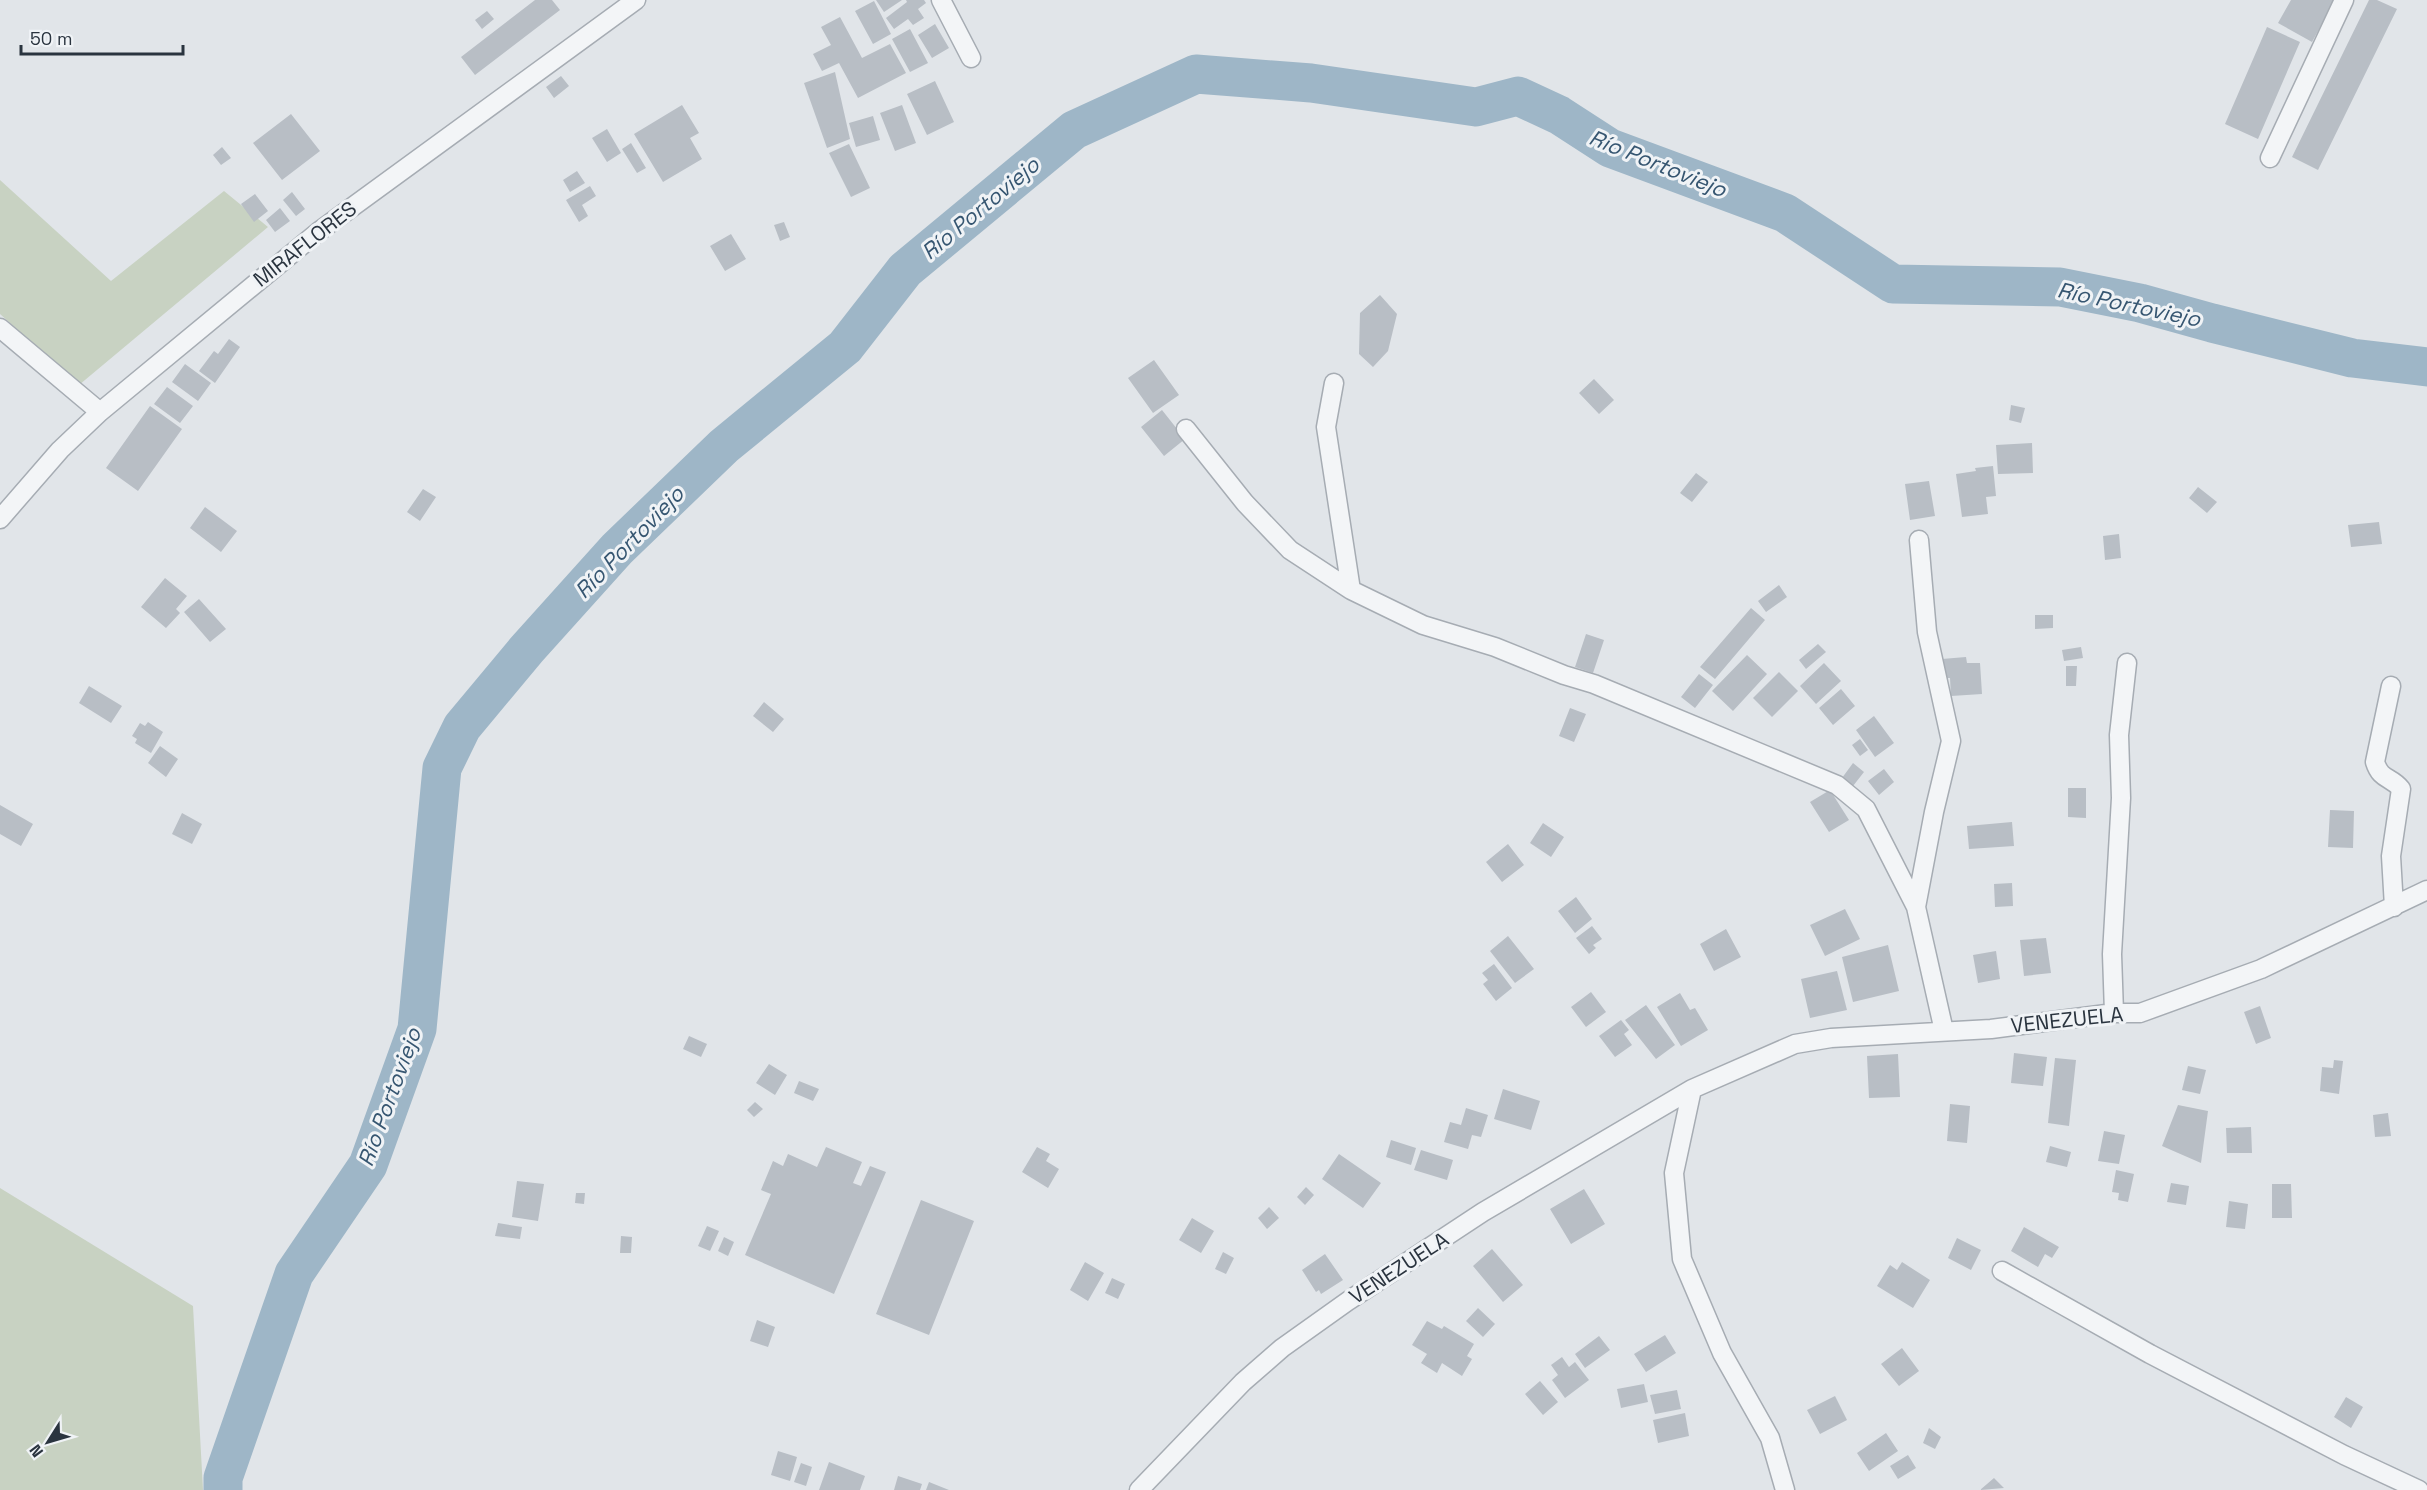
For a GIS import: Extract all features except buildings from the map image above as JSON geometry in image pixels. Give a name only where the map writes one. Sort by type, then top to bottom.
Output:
[{"type":"street","name":"MIRAFLORES","points":[[0,519],[60,450],[100,412],[318,232],[636,0]]},
{"type":"street","points":[[941,0],[971,58]]},
{"type":"street","points":[[2270,158],[2344,0]]},
{"type":"street","points":[[0,328],[100,412]]},
{"type":"street","points":[[1334,383],[1326,427],[1351,590]]},
{"type":"street","points":[[1186,429],[1245,503],[1290,550],[1351,590],[1423,625],[1495,647],[1563,675],[1594,684],[1802,769],[1837,785],[1866,808],[1916,907],[1944,1031]]},
{"type":"street","points":[[1916,907],[1934,812],[1951,741],[1927,632],[1919,540]]},
{"type":"street","points":[[2114,1012],[2112,954],[2121,798],[2119,735],[2127,663]]},
{"type":"street","points":[[2391,686],[2375,762],[2378,773],[2397,783],[2401,789],[2391,856],[2394,907]]},
{"type":"street","name":"VENEZUELA","points":[[1139,1490],[1243,1382],[1282,1348],[1348,1300],[1483,1212],[1692,1089],[1795,1044],[1831,1038],[1991,1029],[2114,1012],[2140,1013],[2261,969],[2427,890]]},
{"type":"street","points":[[1692,1089],[1674,1173],[1682,1259],[1722,1353],[1770,1438],[1785,1490]]},
{"type":"street","points":[[2002,1271],[2150,1354],[2344,1455],[2419,1490]]},
{"type":"green space","points":[[0,180],[111,281],[224,191],[268,227],[79,385],[0,314]]},
{"type":"green space","points":[[0,1188],[193,1306],[203,1490],[0,1490]]},
{"type":"waterway","name":"Río Portoviejo","points":[[223,1490],[223,1478],[294,1274],[368,1165],[417,1029],[442,768],[462,727],[527,649],[617,549],[724,446],[845,347],[905,270],[1074,130],[1196,74],[1311,83],[1476,107],[1518,96],[1559,115],[1610,148],[1785,213],[1893,284],[2060,287],[2140,303],[2352,358],[2427,367]]}]
